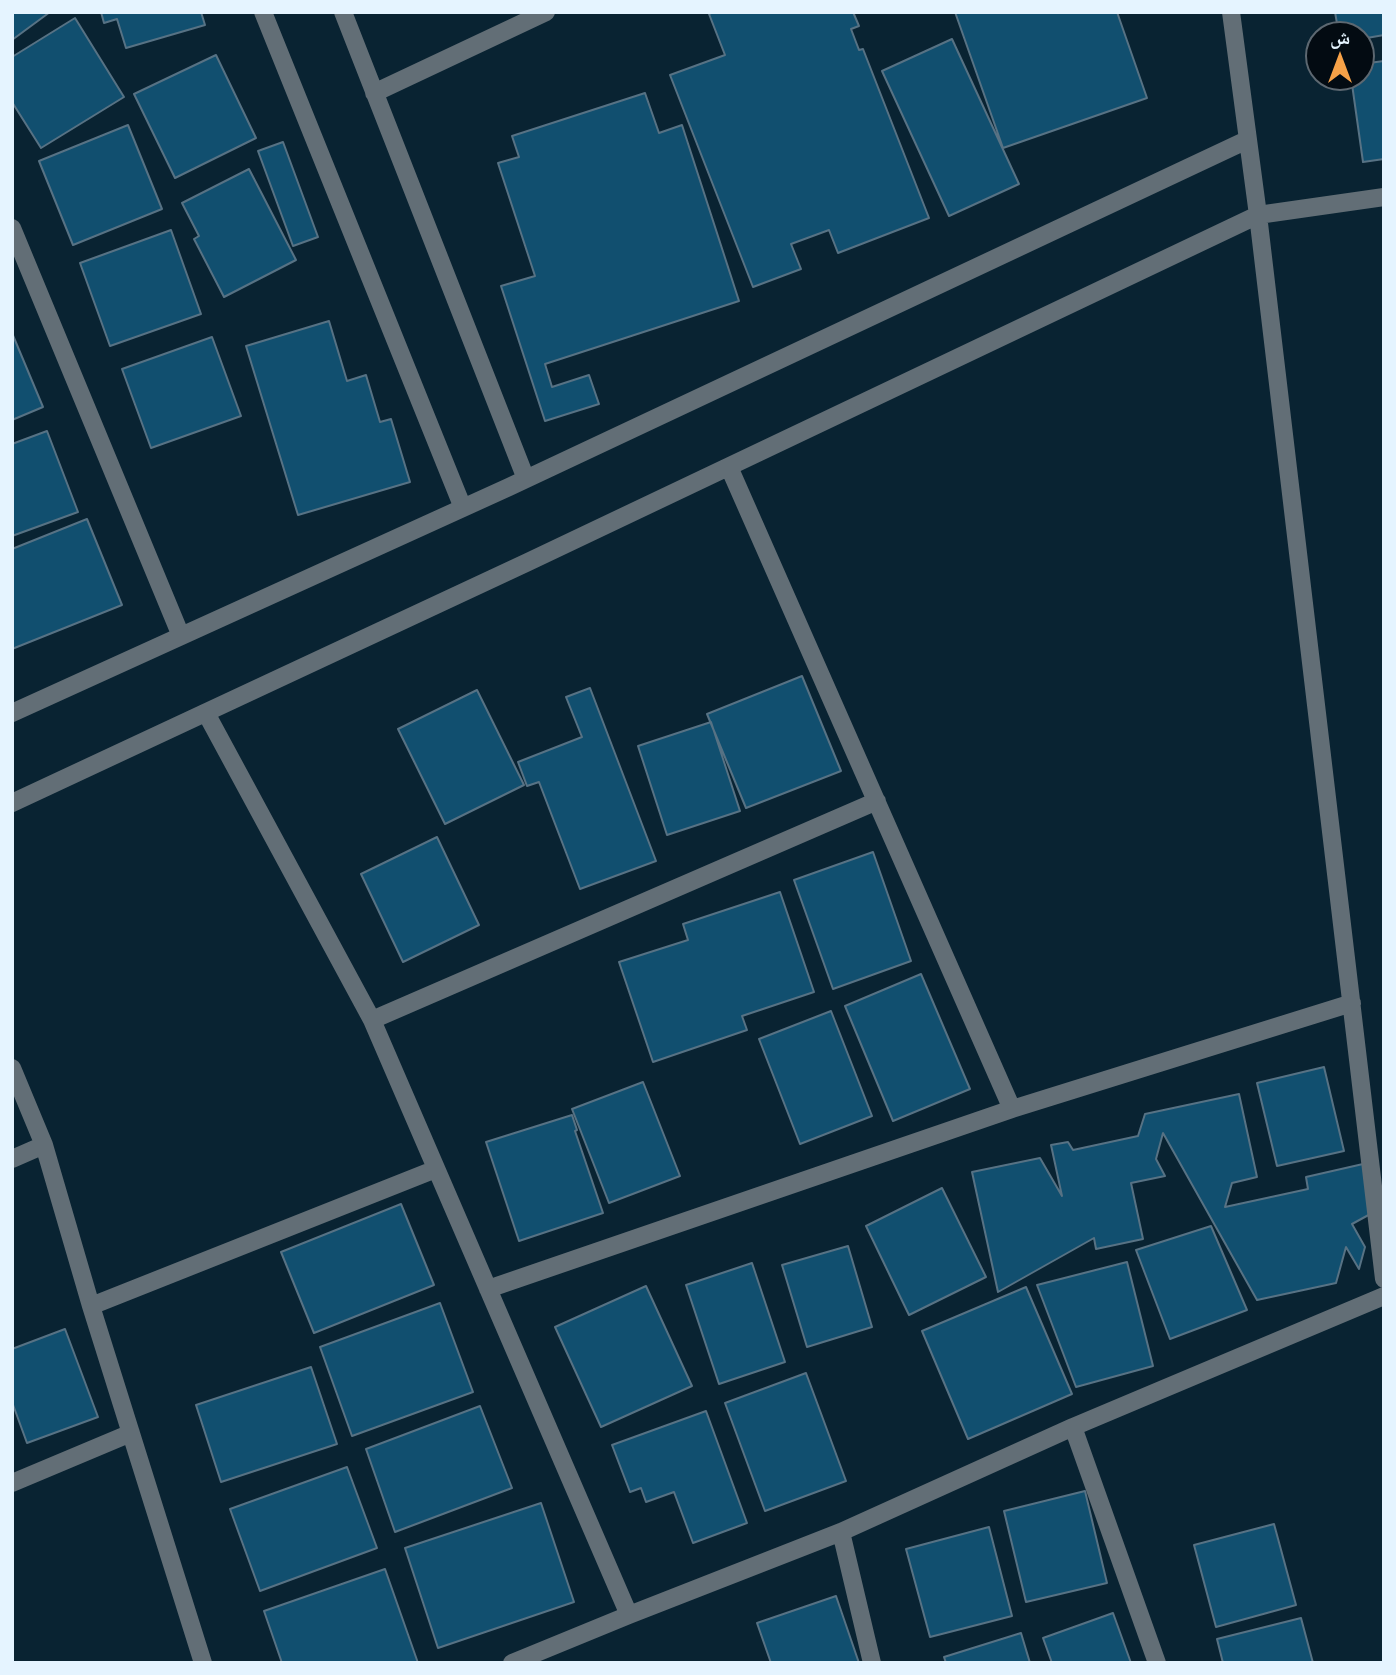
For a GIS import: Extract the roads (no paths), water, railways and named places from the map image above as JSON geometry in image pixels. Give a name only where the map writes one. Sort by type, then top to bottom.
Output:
[{"type":"street","points":[[263,12],[463,508]]},
{"type":"street","points":[[343,12],[526,479]]},
{"type":"street","points":[[374,93],[546,12]]},
{"type":"street","points":[[1231,12],[1258,215],[1384,1279]]},
{"type":"street","points":[[12,713],[526,479],[1247,140]]},
{"type":"street","points":[[12,803],[528,562],[1258,215],[1384,197]]},
{"type":"street","points":[[12,228],[181,636]]},
{"type":"street","points":[[729,467],[1012,1109]]},
{"type":"street","points":[[206,713],[372,1020],[629,1615]]},
{"type":"street","points":[[372,1020],[877,801]]},
{"type":"street","points":[[488,1289],[1012,1109],[1352,1003]]},
{"type":"street","points":[[12,1068],[44,1145],[91,1306],[203,1663]]},
{"type":"street","points":[[12,1159],[44,1145]]},
{"type":"street","points":[[91,1306],[436,1169]]},
{"type":"street","points":[[512,1663],[841,1532],[1073,1427],[1384,1296]]},
{"type":"street","points":[[1073,1427],[1157,1663]]},
{"type":"street","points":[[12,1483],[131,1433]]},
{"type":"street","points":[[841,1532],[872,1663]]}]
